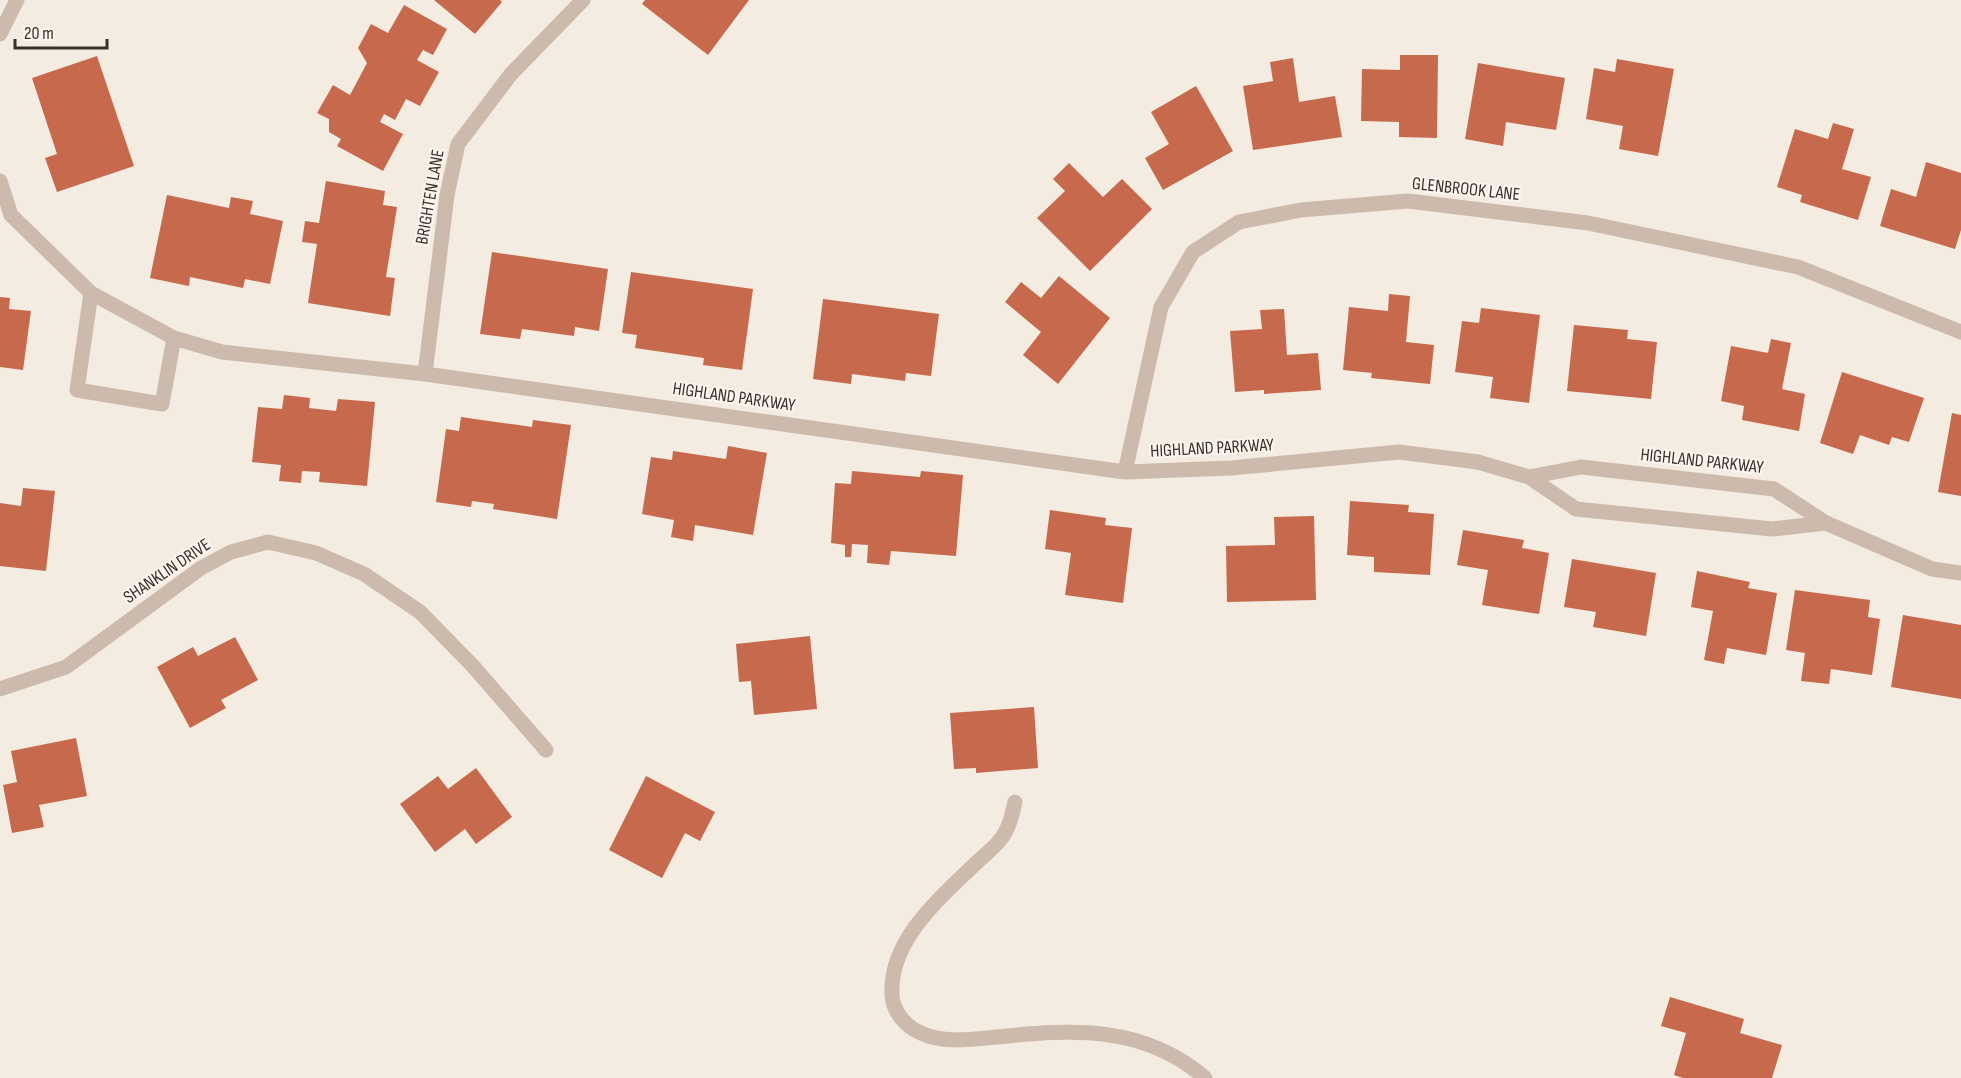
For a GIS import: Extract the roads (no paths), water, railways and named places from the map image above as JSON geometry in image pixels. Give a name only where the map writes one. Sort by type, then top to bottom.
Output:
[{"type":"street","points":[[1,30],[17,0]]},
{"type":"street","name":"BRIGHTEN LANE","points":[[425,374],[447,195],[458,144],[511,74],[583,0]]},
{"type":"street","name":"HIGHLAND PARKWAY","points":[[0,181],[6,218],[92,293],[174,338],[222,352],[425,374],[1125,472],[1231,468],[1399,452],[1478,462],[1529,477],[1576,509],[1772,529],[1826,523]]},
{"type":"street","name":"GLENBROOK LANE","points":[[1125,472],[1161,307],[1193,252],[1239,222],[1301,210],[1408,201],[1588,223],[1798,267],[1961,332]]},
{"type":"street","points":[[92,293],[77,390],[162,404],[174,338]]},
{"type":"street","name":"HIGHLAND PARKWAY","points":[[1529,477],[1581,467],[1774,489],[1826,523],[1932,569],[1961,573]]},
{"type":"street","name":"SHANKLIN DRIVE","points":[[0,689],[66,667],[201,568],[231,552],[268,542],[316,553],[364,574],[420,612],[472,665],[546,750]]},
{"type":"street","points":[[1015,802],[1009,824],[1000,840],[955,883],[910,934],[895,961],[891,984],[893,1004],[906,1024],[922,1034],[942,1039],[973,1039],[1057,1032],[1109,1034],[1160,1048],[1186,1062],[1205,1078]]}]
